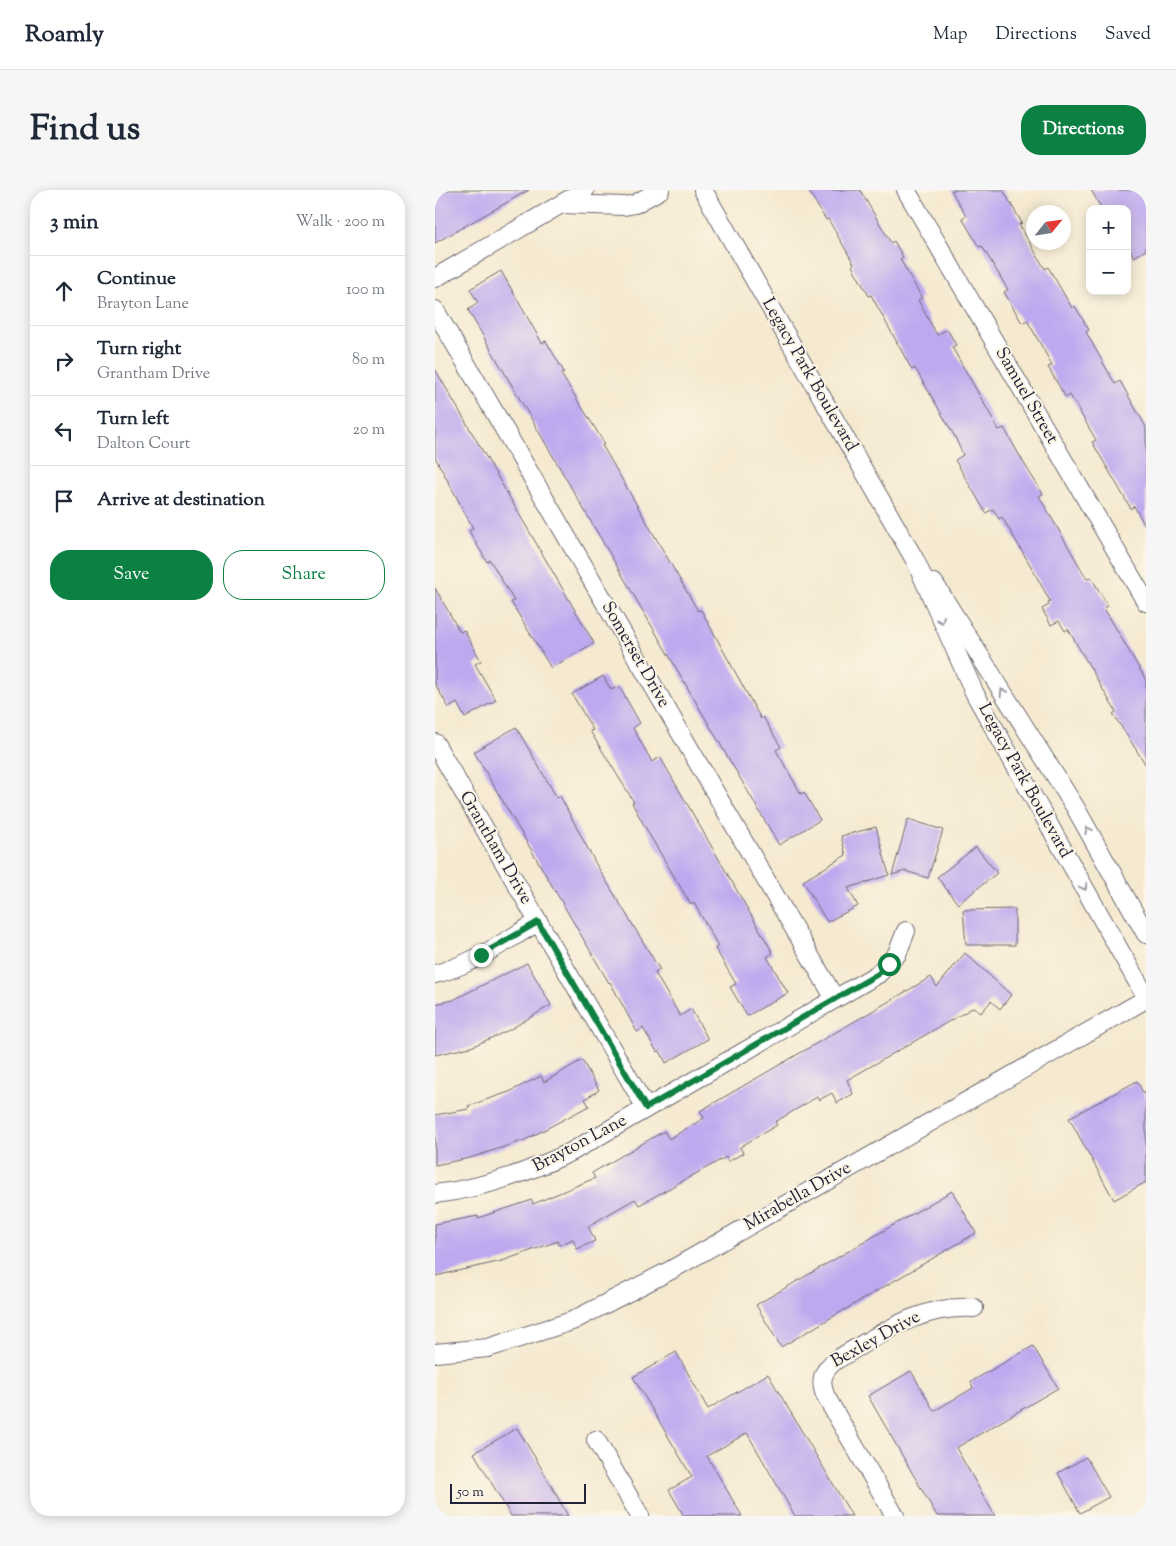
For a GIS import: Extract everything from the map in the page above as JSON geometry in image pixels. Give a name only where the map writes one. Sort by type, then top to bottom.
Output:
[{"type":"street","points":[[435,278],[585,190]]},
{"type":"street","points":[[561,204],[624,206],[635,204],[660,190]]},
{"type":"street","name":"Legacy Park Boulevard","points":[[703,190],[915,560],[975,694],[1146,998]]},
{"type":"street","name":"Samuel Street","points":[[906,190],[1146,602]]},
{"type":"street","name":"Somerset Drive","points":[[435,310],[835,999]]},
{"type":"street","name":"Legacy Park Boulevard","points":[[915,560],[929,574],[1041,752],[1146,934]]},
{"type":"street","name":"Grantham Drive","points":[[435,743],[646,1108]]},
{"type":"street","points":[[435,974],[447,971],[481,955],[538,922]]},
{"type":"street","name":"Brayton Lane","points":[[435,1194],[486,1185],[544,1165],[571,1152],[878,974],[889,964],[899,949],[906,932]]},
{"type":"street","name":"Mirabella Drive","points":[[435,1353],[488,1348],[572,1321],[671,1270],[1146,998]]},
{"type":"street","name":"Bexley Drive","points":[[895,1516],[826,1397],[822,1388],[822,1376],[827,1367],[836,1360],[905,1320],[939,1309],[974,1308]]},
{"type":"street","points":[[596,1440],[640,1516]]},
{"type":"building","points":[[435,190],[529,190],[435,243]]},
{"type":"building","points":[[808,190],[860,190],[891,243],[894,241],[903,257],[900,259],[922,298],[918,300],[937,335],[947,329],[956,345],[952,347],[999,430],[1004,428],[1043,494],[1039,496],[1087,579],[1091,577],[1108,606],[1104,608],[1146,680],[1146,765],[1113,714],[1116,712],[1068,629],[1065,631],[1059,621],[1051,625],[1042,609],[1049,605],[1048,602],[1050,601],[1029,563],[1002,517],[999,519],[993,509],[986,513],[955,460],[963,455],[955,437],[915,368],[912,370],[871,295],[869,296],[852,266],[854,264],[828,219],[826,220]]},
{"type":"building","points":[[951,190],[1003,190],[1022,223],[1019,224],[1026,236],[1026,250],[1034,250],[1045,269],[1048,267],[1072,308],[1075,306],[1089,330],[1086,332],[1115,384],[1120,381],[1146,427],[1146,527],[1134,506],[1131,509],[1092,442],[1096,440],[1070,395],[1066,398],[1048,367],[1052,365],[1027,320],[1022,323],[1004,292],[1008,290],[982,246],[979,247],[962,218],[966,216]]},
{"type":"building","points":[[1091,190],[1146,190],[1146,250],[1134,257],[1131,252],[1131,205],[1100,205]]},
{"type":"building","points":[[501,271],[542,343],[546,341],[564,372],[561,374],[605,444],[602,445],[698,611],[701,610],[761,719],[763,717],[781,747],[776,750],[801,794],[804,792],[820,820],[779,845],[468,310],[478,303],[470,289]]},
{"type":"building","points":[[435,369],[594,643],[551,668],[511,602],[514,601],[490,560],[487,562],[469,531],[473,528],[435,457]]},
{"type":"building","points":[[435,588],[460,632],[464,630],[481,661],[475,664],[496,700],[465,718],[457,703],[449,708],[435,684]]},
{"type":"building","points":[[603,676],[611,690],[619,686],[640,723],[633,728],[652,762],[660,757],[773,953],[767,957],[788,993],[747,1016],[730,987],[736,984],[715,948],[718,946],[694,903],[691,905],[649,834],[632,803],[634,802],[590,731],[593,730],[572,694]]},
{"type":"building","points":[[516,727],[557,798],[560,796],[596,864],[660,970],[655,973],[680,1016],[691,1009],[708,1039],[666,1063],[660,1051],[657,1052],[643,1028],[637,1032],[610,982],[474,752]]},
{"type":"building","points":[[908,819],[943,830],[928,878],[905,871],[892,875]]},
{"type":"building","points":[[876,827],[889,875],[848,888],[858,906],[827,922],[803,881],[846,855],[841,836]]},
{"type":"building","points":[[976,847],[997,873],[958,904],[937,877]]},
{"type":"building","points":[[1015,909],[1015,945],[966,945],[963,910]]},
{"type":"building","points":[[965,953],[1011,995],[1000,1009],[991,1001],[981,1013],[974,1007],[847,1080],[853,1094],[837,1103],[832,1093],[819,1100],[817,1097],[775,1122],[777,1125],[740,1147],[743,1153],[728,1162],[726,1157],[639,1205],[635,1199],[588,1226],[595,1241],[577,1249],[573,1239],[559,1245],[558,1241],[502,1261],[435,1276],[435,1224],[478,1216],[478,1218],[532,1200],[533,1204],[595,1178],[592,1173],[664,1131],[669,1139],[704,1118],[700,1111],[931,977],[937,987]]},
{"type":"building","points":[[527,963],[551,1005],[509,1030],[471,1047],[435,1055],[435,1004],[453,1000]]},
{"type":"building","points":[[582,1060],[599,1090],[585,1099],[589,1106],[525,1140],[470,1158],[435,1165],[435,1115],[469,1109],[468,1106],[509,1092],[541,1076],[544,1082]]},
{"type":"building","points":[[1137,1081],[1146,1098],[1146,1182],[1114,1200],[1069,1118]]},
{"type":"building","points":[[952,1191],[976,1233],[781,1347],[756,1305]]},
{"type":"building","points":[[1033,1346],[1058,1388],[956,1448],[995,1516],[937,1516],[868,1396],[911,1371],[934,1411],[973,1388],[971,1382]]},
{"type":"building","points":[[676,1352],[708,1409],[768,1374],[852,1516],[795,1516],[747,1433],[707,1456],[742,1516],[684,1516],[669,1490],[692,1477],[633,1377]]},
{"type":"building","points":[[517,1428],[568,1516],[511,1516],[474,1453]]},
{"type":"building","points":[[1086,1457],[1109,1497],[1080,1513],[1058,1473]]},
{"type":"route","points":[[481,955],[538,922],[646,1108],[878,974],[889,964]]}]
